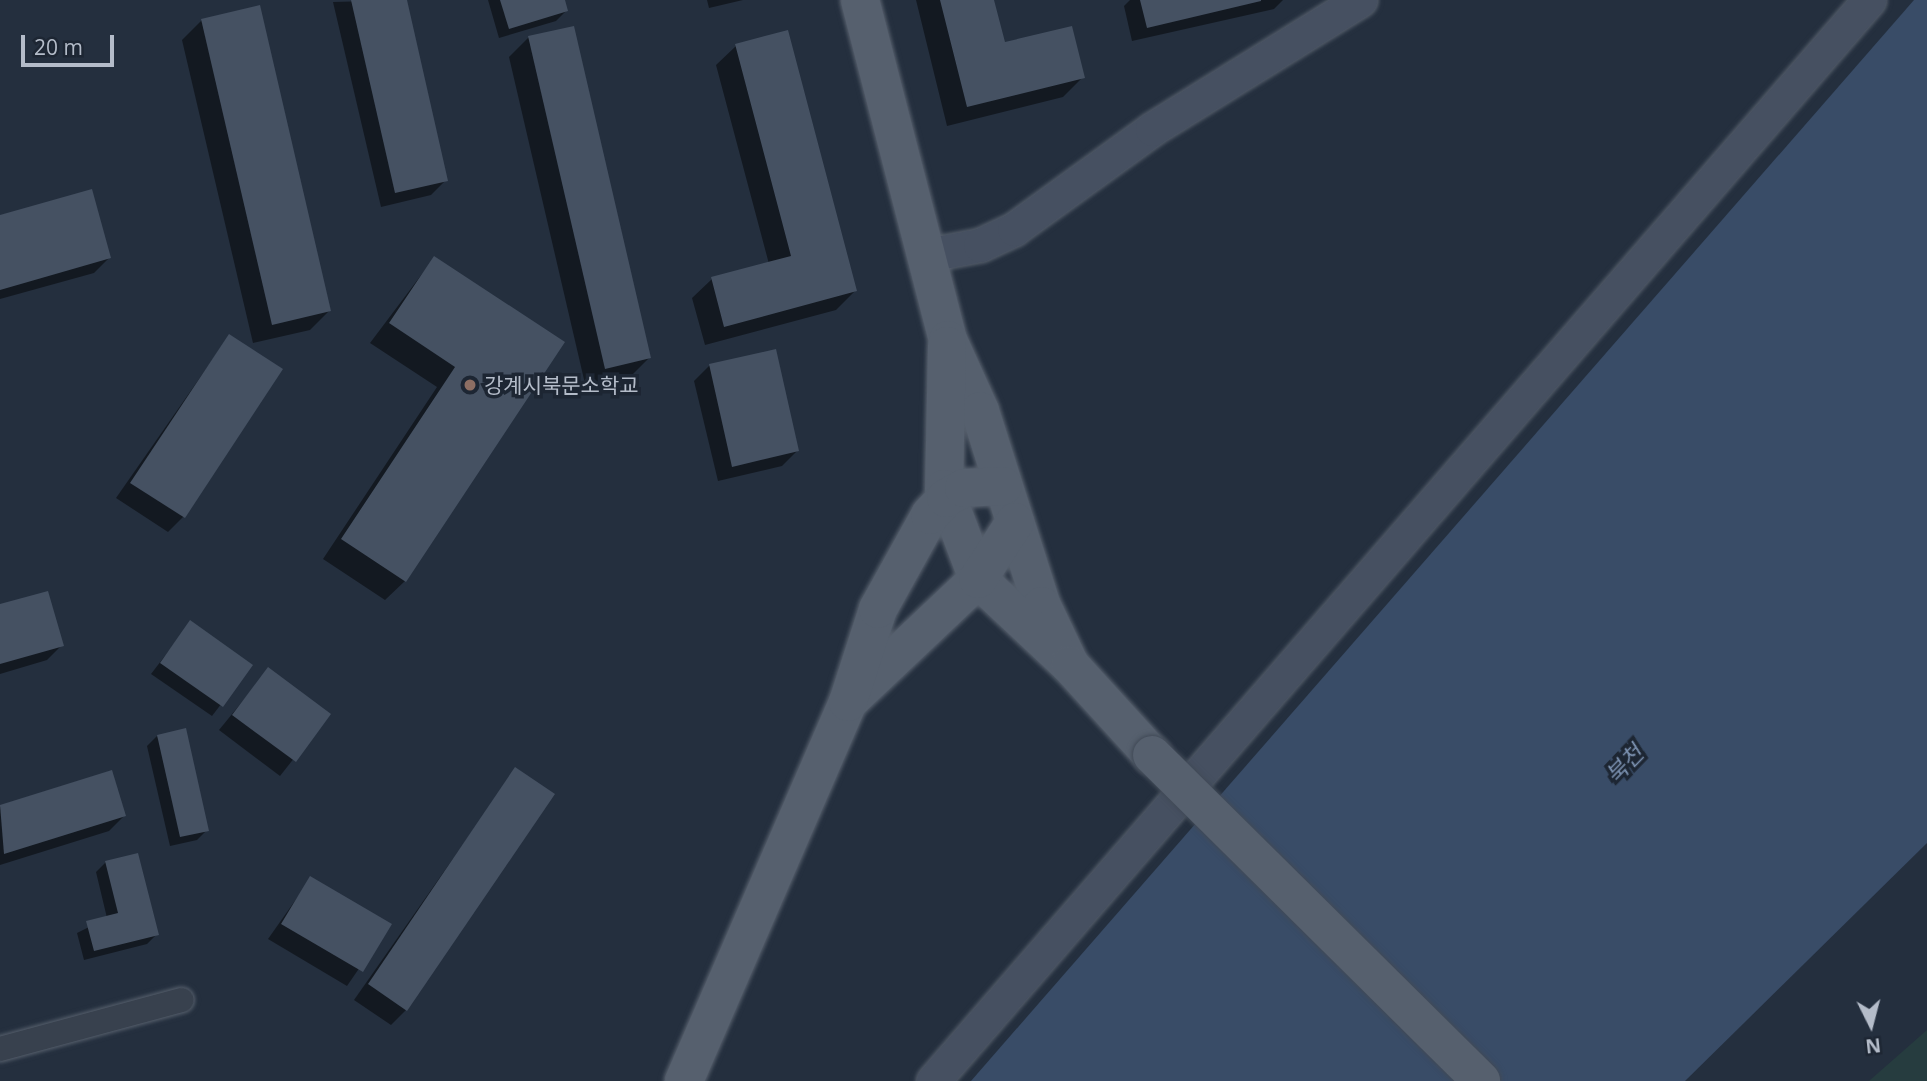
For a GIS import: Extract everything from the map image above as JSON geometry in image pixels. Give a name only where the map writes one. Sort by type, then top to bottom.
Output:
[{"type":"main road","points":[[860,0],[948,340],[980,411],[1015,522],[1070,665]]},
{"type":"main road","points":[[948,340],[946,498],[978,579],[1070,665],[1152,755],[1481,1081]]},
{"type":"main road","points":[[684,1081],[848,702],[878,609],[930,515],[946,498],[964,488],[1003,486]]},
{"type":"main road","points":[[848,702],[978,579],[1015,522]]},
{"type":"street","points":[[927,256],[980,245],[1014,229],[1152,129],[1360,0]]},
{"type":"street","points":[[933,1081],[1869,0]]},
{"type":"street","points":[[0,1049],[181,1000]]},
{"type":"green space","points":[[1927,1030],[1927,1081],[1869,1081]]},
{"type":"water","name":"북천","points":[[1914,0],[1927,0],[1927,843],[1685,1081],[971,1081]]},
{"type":"building","points":[[351,0],[407,0],[448,181],[395,193]]},
{"type":"building","points":[[500,0],[565,0],[568,11],[509,29]]},
{"type":"building","points":[[940,0],[994,0],[1005,42],[1072,26],[1085,78],[967,107]]},
{"type":"building","points":[[1140,0],[1261,0],[1261,1],[1147,28]]},
{"type":"building","points":[[260,5],[331,311],[272,325],[201,19]]},
{"type":"building","points":[[574,26],[651,358],[605,369],[528,36]]},
{"type":"building","points":[[788,30],[857,291],[724,327],[711,277],[791,256],[735,44]]},
{"type":"building","points":[[92,189],[111,258],[0,290],[0,215]]},
{"type":"building","points":[[434,256],[565,342],[406,582],[341,539],[455,367],[389,323]]},
{"type":"building","points":[[229,334],[283,369],[185,518],[130,483]]},
{"type":"building","points":[[776,349],[799,451],[732,467],[709,364]]},
{"type":"building","points":[[48,591],[64,646],[0,664],[0,604]]},
{"type":"building","points":[[190,620],[253,665],[223,707],[160,663]]},
{"type":"building","points":[[268,667],[331,714],[296,762],[232,715]]},
{"type":"building","points":[[186,728],[209,831],[180,837],[157,735]]},
{"type":"building","points":[[515,767],[555,794],[407,1011],[368,984]]},
{"type":"building","points":[[112,770],[126,816],[4,854],[0,805]]},
{"type":"building","points":[[138,853],[159,935],[94,951],[86,921],[118,913],[105,861]]},
{"type":"building","points":[[310,876],[392,924],[363,972],[281,924]]},
{"type":"place","name":"강계시북문소학교","points":[[470,385]]}]
